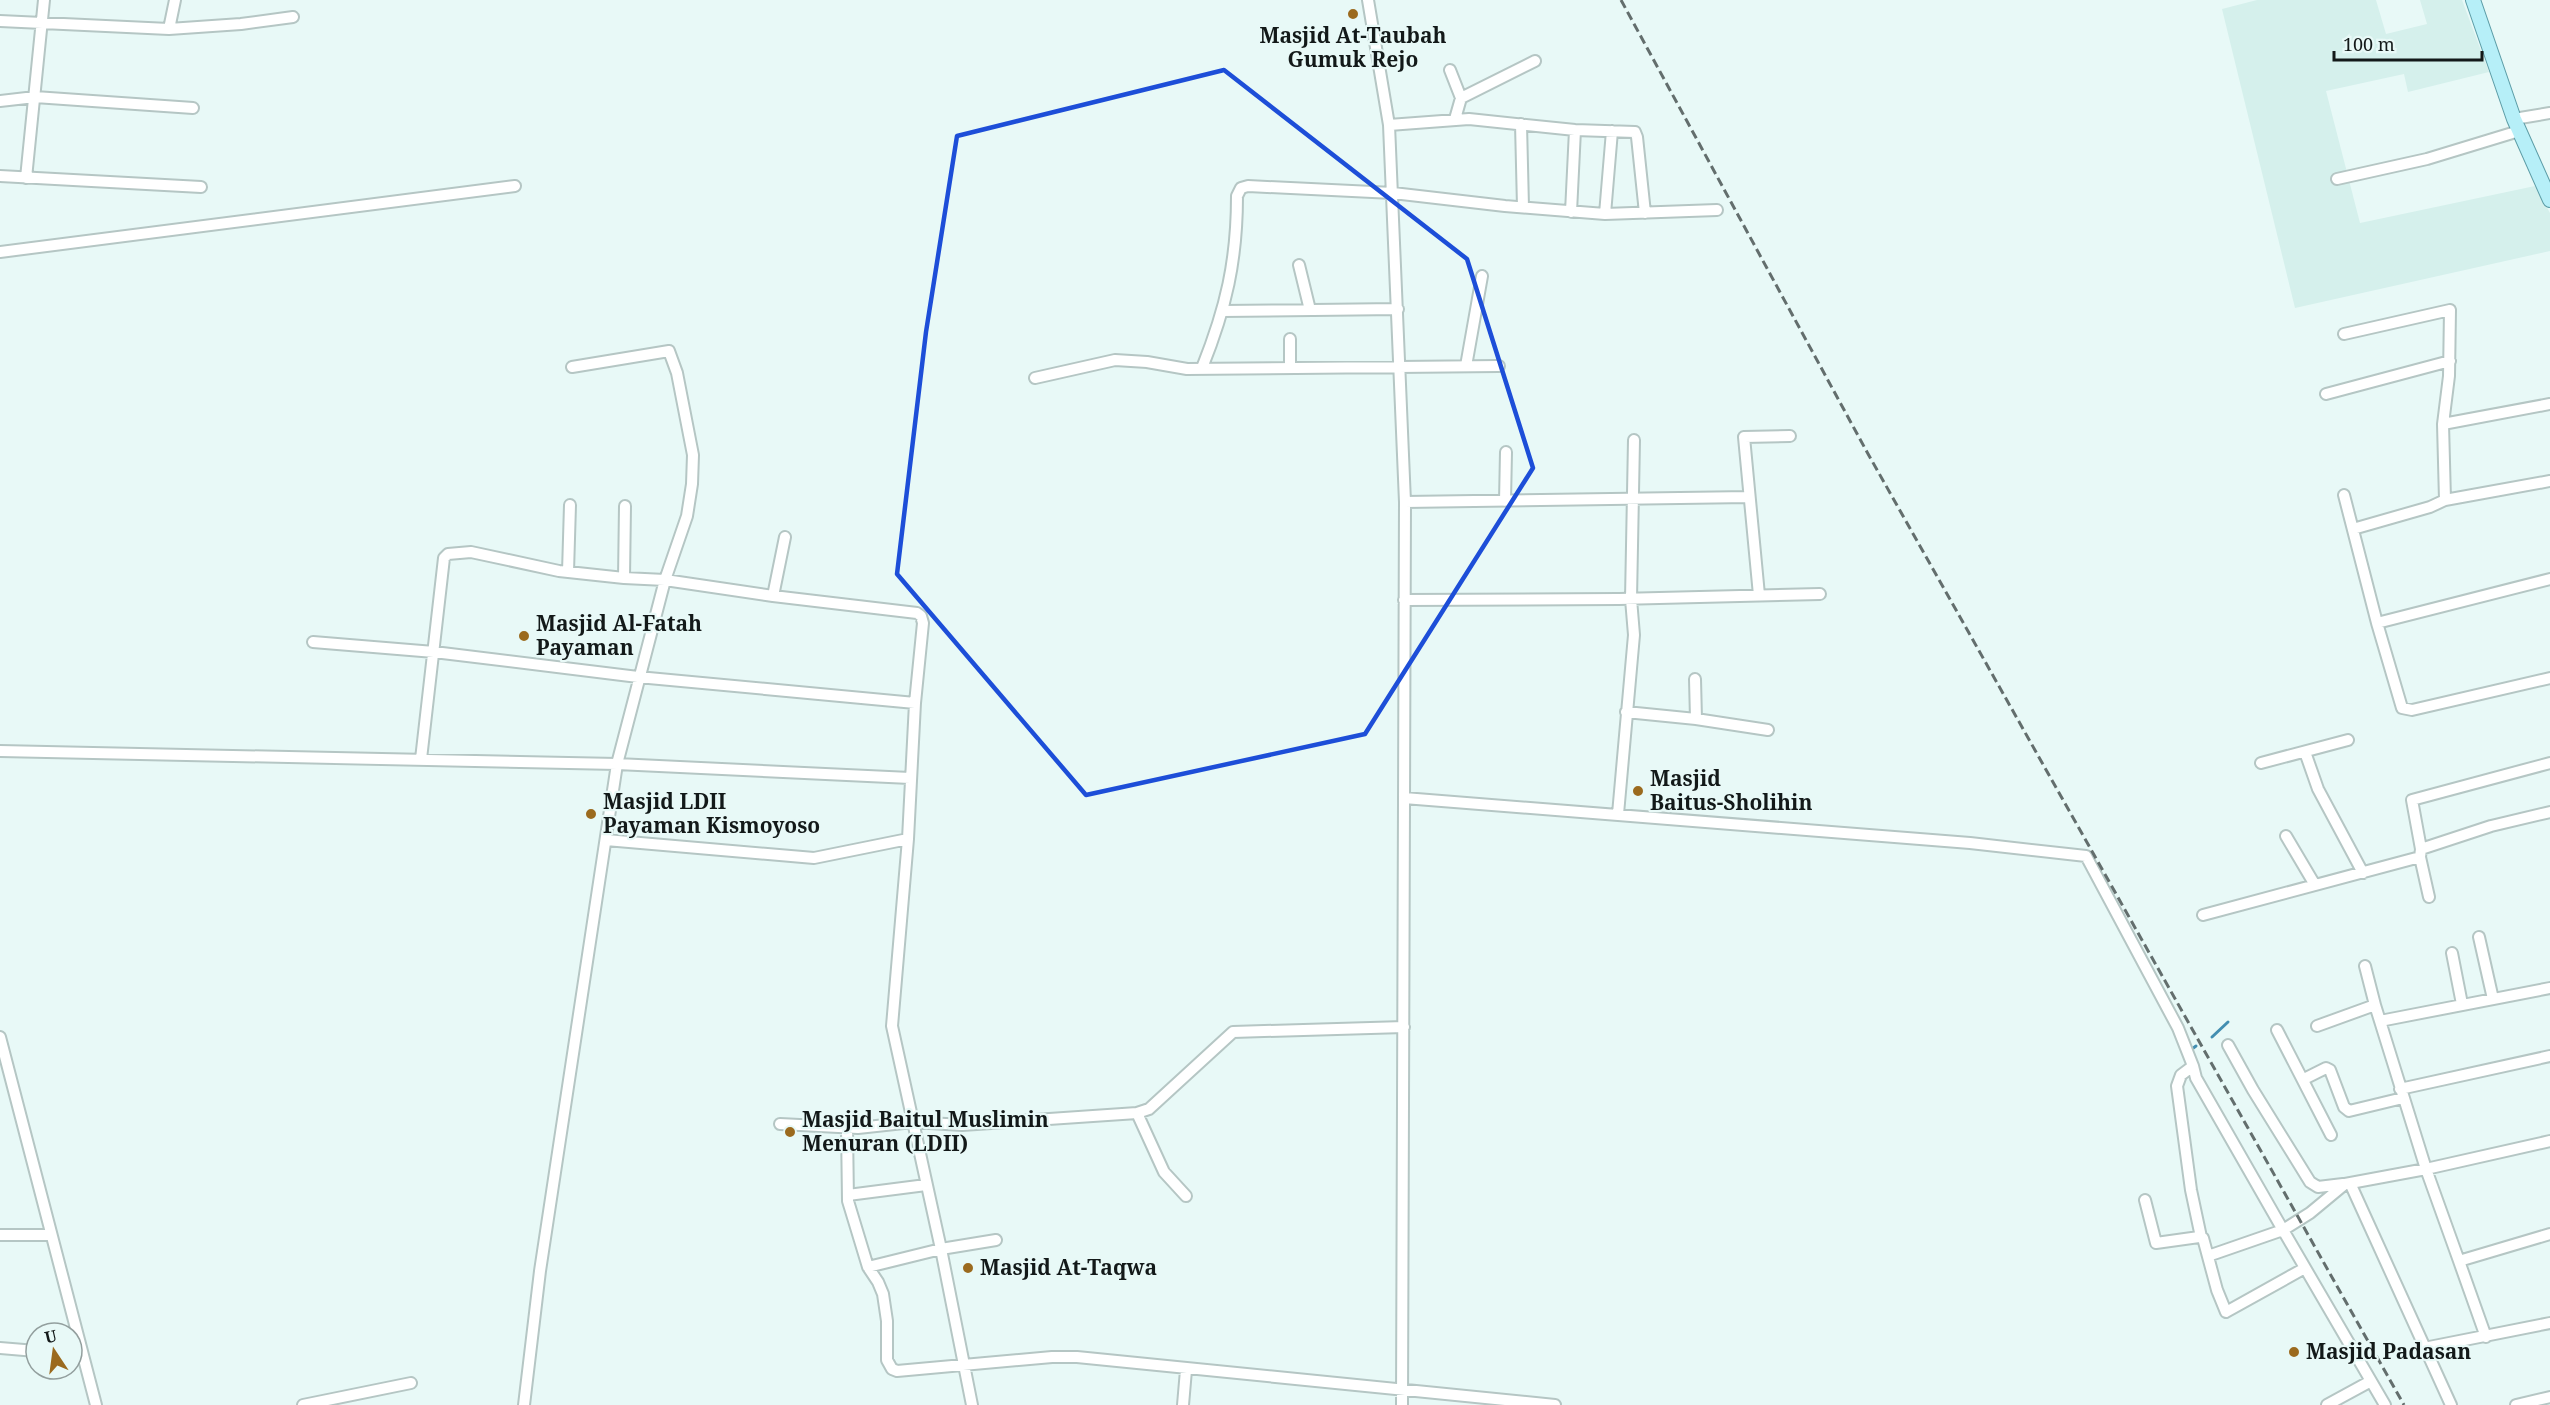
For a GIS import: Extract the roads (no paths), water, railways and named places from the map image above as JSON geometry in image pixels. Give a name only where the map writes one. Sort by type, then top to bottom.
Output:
[{"type":"main road","points":[[2473,0],[2516,125],[2550,200]]},
{"type":"street","points":[[26,178],[44,0]]},
{"type":"street","points":[[169,29],[175,0]]},
{"type":"street","points":[[1368,0],[1389,125],[1405,501],[1402,1405]]},
{"type":"street","points":[[0,21],[41,25],[169,29],[241,24],[293,17]]},
{"type":"street","points":[[1461,98],[1535,61]]},
{"type":"street","points":[[1450,70],[1461,98],[1455,119]]},
{"type":"street","points":[[0,101],[35,97],[193,108]]},
{"type":"street","points":[[2337,179],[2427,159],[2550,113]]},
{"type":"street","points":[[1389,125],[1455,119],[1637,134],[1645,213]]},
{"type":"street","points":[[1521,124],[1523,207]]},
{"type":"street","points":[[1571,212],[1575,130]]},
{"type":"street","points":[[1605,214],[1612,131]]},
{"type":"street","points":[[0,176],[201,187]]},
{"type":"street","points":[[0,252],[515,186]]},
{"type":"street","points":[[1202,368],[1222,311],[1236,251],[1237,195],[1240,188],[1248,186],[1393,193],[1605,214],[1717,210]]},
{"type":"street","points":[[1299,265],[1310,310]]},
{"type":"street","points":[[1466,366],[1482,276]]},
{"type":"street","points":[[1222,311],[1398,309]]},
{"type":"street","points":[[2344,334],[2450,310],[2450,361],[2444,424],[2445,500]]},
{"type":"street","points":[[1290,339],[1290,368]]},
{"type":"street","points":[[524,1405],[540,1271],[617,764],[638,676],[665,580],[687,516],[692,484],[693,455],[669,351],[572,368]]},
{"type":"street","points":[[1035,378],[1115,360],[1147,362],[1187,369],[1499,366]]},
{"type":"street","points":[[2326,394],[2450,361]]},
{"type":"street","points":[[2444,424],[2550,404]]},
{"type":"street","points":[[1759,595],[1744,437],[1790,436]]},
{"type":"street","points":[[1618,814],[1634,635],[1631,599],[1634,440]]},
{"type":"street","points":[[1505,501],[1506,452]]},
{"type":"street","points":[[2353,529],[2430,507],[2445,500],[2550,481]]},
{"type":"street","points":[[2344,495],[2377,624],[2401,704],[2406,710],[2550,678]]},
{"type":"street","points":[[1405,501],[1749,497]]},
{"type":"street","points":[[568,572],[570,505]]},
{"type":"street","points":[[624,578],[625,506]]},
{"type":"street","points":[[773,596],[785,537]]},
{"type":"street","points":[[421,759],[444,558],[448,554],[471,552],[568,572],[665,580],[773,596],[917,613],[921,616],[923,623],[915,703],[908,839],[891,1026],[914,1122],[972,1405]]},
{"type":"street","points":[[2377,624],[2550,579]]},
{"type":"street","points":[[1404,600],[1631,599],[1820,594]]},
{"type":"street","points":[[313,642],[434,652],[638,676],[915,703]]},
{"type":"street","points":[[1695,679],[1696,719]]},
{"type":"street","points":[[1626,712],[1696,719],[1768,730]]},
{"type":"street","points":[[2261,763],[2348,740]]},
{"type":"street","points":[[0,751],[617,764],[910,778]]},
{"type":"street","points":[[2305,752],[2318,789],[2363,873]]},
{"type":"street","points":[[2429,897],[2412,800],[2550,763]]},
{"type":"street","points":[[1404,798],[1970,843],[2086,856],[2178,1028],[2196,1078],[2209,1103],[2385,1405]]},
{"type":"street","points":[[2203,915],[2363,873],[2491,826],[2550,812]]},
{"type":"street","points":[[2286,836],[2315,885]]},
{"type":"street","points":[[606,840],[814,858],[908,839]]},
{"type":"street","points":[[2479,937],[2493,999]]},
{"type":"street","points":[[2452,953],[2462,1004]]},
{"type":"street","points":[[2365,966],[2401,1093],[2486,1337]]},
{"type":"street","points":[[2380,1021],[2550,988]]},
{"type":"street","points":[[2317,1026],[2375,1005]]},
{"type":"street","points":[[780,1124],[847,1128],[914,1122],[962,1125],[1137,1113],[1149,1109],[1233,1032],[1404,1028]]},
{"type":"street","points":[[2277,1030],[2331,1135]]},
{"type":"street","points":[[0,1037],[51,1235],[70,1321]]},
{"type":"street","points":[[2228,1045],[2310,1182],[2318,1187],[2348,1184],[2550,1141]]},
{"type":"street","points":[[2304,1080],[2326,1068],[2330,1070],[2344,1107],[2349,1111],[2401,1093],[2550,1056]]},
{"type":"street","points":[[2193,1066],[2181,1075],[2177,1086],[2188,1171],[2201,1237],[2226,1312],[2305,1268]]},
{"type":"street","points":[[1137,1113],[1164,1172],[1186,1196]]},
{"type":"street","points":[[847,1128],[848,1195],[868,1267],[878,1281],[883,1294],[887,1322],[887,1360],[892,1369],[905,1371],[963,1364],[1077,1357],[1186,1370],[1555,1405]]},
{"type":"street","points":[[2208,1256],[2283,1230],[2348,1184]]},
{"type":"street","points":[[2348,1184],[2451,1405]]},
{"type":"street","points":[[848,1195],[926,1185]]},
{"type":"street","points":[[2145,1200],[2156,1243],[2201,1237]]},
{"type":"street","points":[[2459,1261],[2550,1234]]},
{"type":"street","points":[[0,1235],[51,1235]]},
{"type":"street","points":[[868,1267],[941,1249],[996,1240]]},
{"type":"street","points":[[2424,1348],[2550,1323]]},
{"type":"street","points":[[0,1348],[24,1350]]},
{"type":"street","points":[[1183,1405],[1186,1370]]},
{"type":"street","points":[[84,1372],[96,1405]]},
{"type":"street","points":[[2327,1405],[2339,1402],[2371,1381]]},
{"type":"street","points":[[303,1405],[411,1383]]},
{"type":"street","points":[[2516,1405],[2550,1397]]},
{"type":"waterway","points":[[2212,1037],[2228,1022]]},
{"type":"waterway","points":[[2192,1049],[2196,1046]]},
{"type":"railway","points":[[1621,0],[1867,452],[2404,1405]]},
{"type":"place","name":"Masjid At-Taubah Gumuk Rejo","points":[[1353,14]]},
{"type":"place","name":"Masjid Al-Fatah Payaman","points":[[524,636]]},
{"type":"place","name":"Masjid Baitus-Sholihin","points":[[1638,791]]},
{"type":"place","name":"Masjid LDII Payaman Kismoyoso","points":[[591,814]]},
{"type":"place","name":"Masjid Baitul Muslimin Menuran (LDII)","points":[[790,1132]]},
{"type":"place","name":"Masjid At-Taqwa","points":[[968,1268]]},
{"type":"place","name":"Masjid Padasan","points":[[2294,1352]]}]
